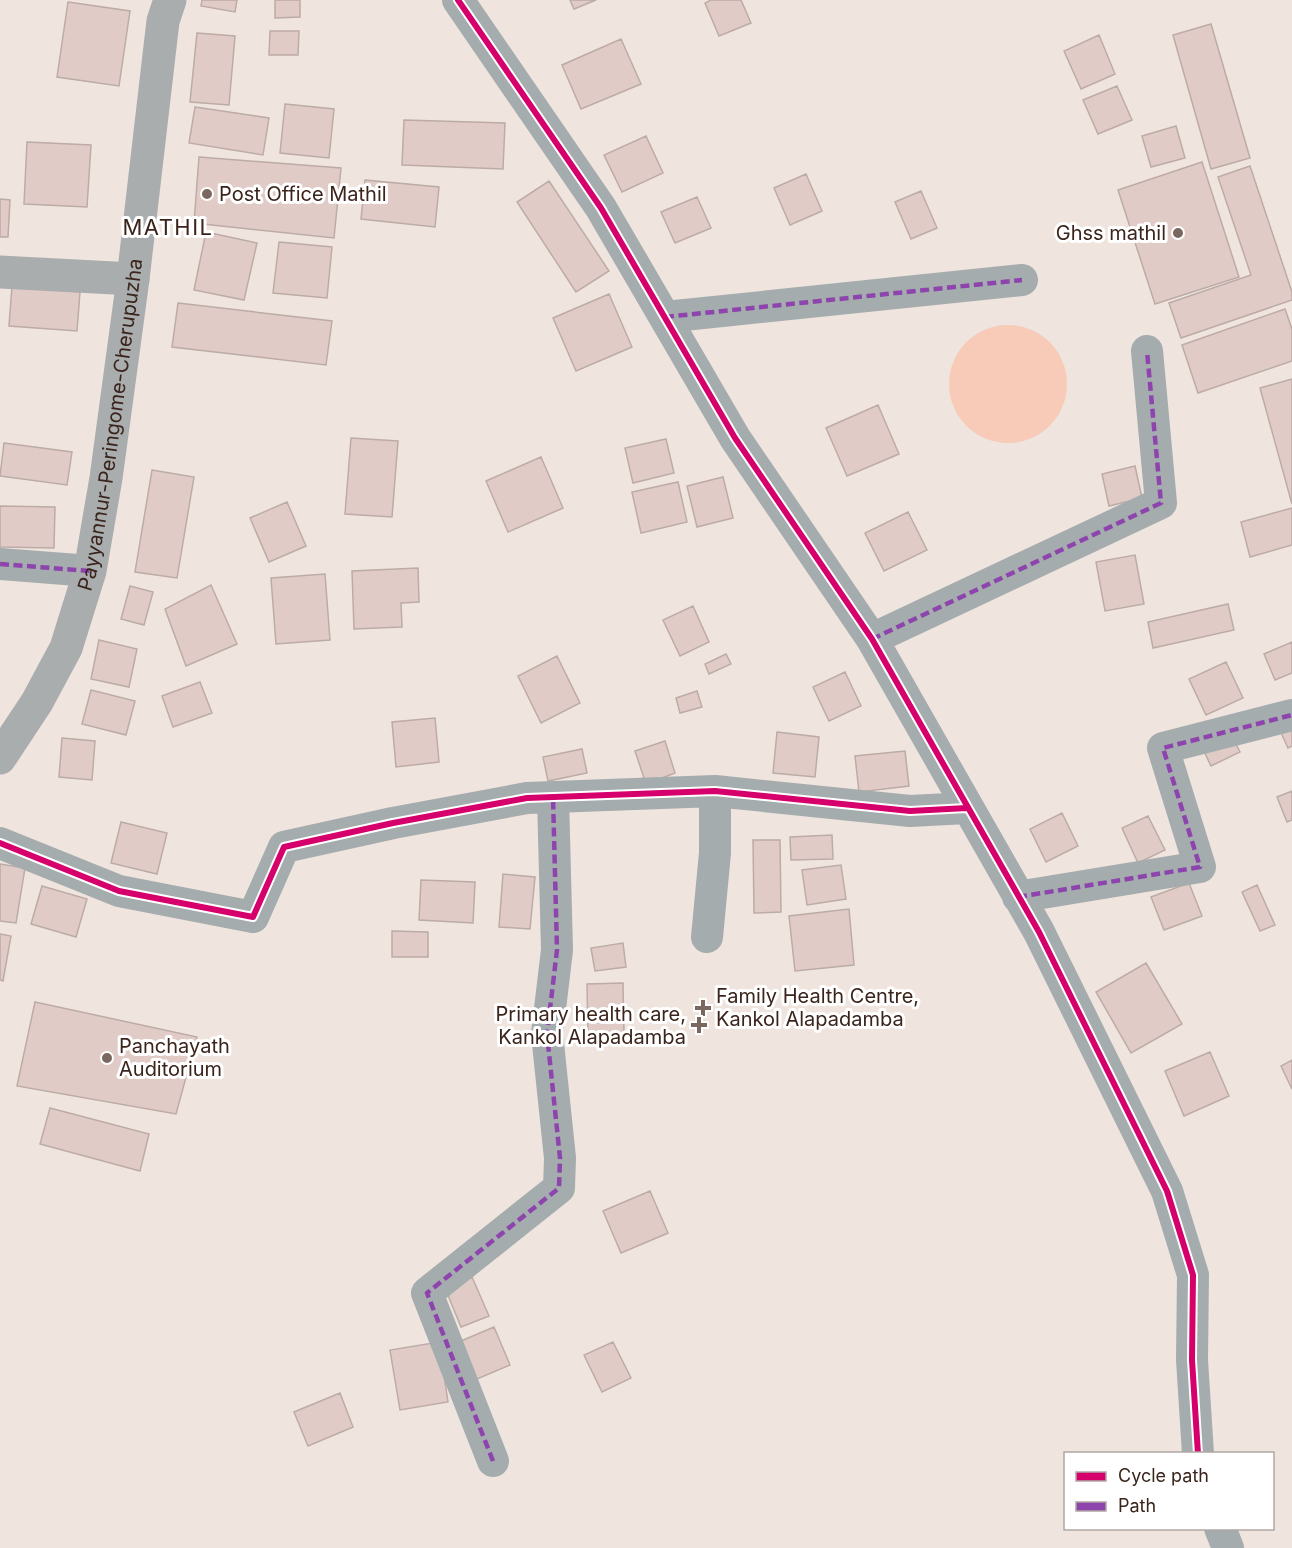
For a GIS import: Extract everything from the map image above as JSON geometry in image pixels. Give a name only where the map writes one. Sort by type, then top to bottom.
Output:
[{"type":"main road","name":"Payyannur-Peringome-Cherupuzha","points":[[0,758],[37,702],[66,648],[90,572],[106,478],[133,279],[163,21],[170,0]]},
{"type":"main road","points":[[0,272],[133,279]]},
{"type":"street","points":[[459,0],[601,208],[735,438],[872,639],[1044,942],[1167,1191],[1193,1275],[1192,1360],[1198,1452]]},
{"type":"street","points":[[665,317],[1022,280]]},
{"type":"street","points":[[872,639],[1161,503],[1147,351]]},
{"type":"street","points":[[0,564],[90,572]]},
{"type":"street","points":[[1018,897],[1200,867],[1164,748],[1292,715]]},
{"type":"street","points":[[0,843],[119,891],[253,917],[284,847],[393,823],[527,798],[715,791],[910,811],[967,808]]},
{"type":"street","points":[[707,937],[715,853],[715,791]]},
{"type":"street","points":[[494,1461],[427,1293],[559,1188],[560,1158],[547,1034],[557,950],[553,797]]},
{"type":"street","points":[[1221,1530],[1228,1548]]},
{"type":"shaded area","points":[[1008,325],[1031,329],[1050,342],[1063,361],[1067,384],[1063,407],[1050,426],[1031,439],[1008,443],[985,439],[966,426],[953,407],[949,384],[953,361],[966,342],[985,329]]},
{"type":"building","points":[[202,0],[237,0],[235,12],[201,6]]},
{"type":"building","points":[[275,0],[300,0],[300,17],[275,18]]},
{"type":"building","points":[[570,0],[596,0],[574,9]]},
{"type":"building","points":[[711,0],[741,0],[751,23],[719,36],[705,3]]},
{"type":"building","points":[[68,2],[130,11],[119,86],[57,77]]},
{"type":"building","points":[[1211,24],[1250,158],[1211,169],[1173,35]]},
{"type":"building","points":[[270,31],[299,31],[298,55],[269,55]]},
{"type":"building","points":[[197,33],[235,36],[229,105],[190,102]]},
{"type":"building","points":[[1099,35],[1115,74],[1081,89],[1064,51]]},
{"type":"building","points":[[621,39],[641,84],[581,109],[562,65]]},
{"type":"building","points":[[1117,86],[1132,120],[1098,134],[1083,100]]},
{"type":"building","points":[[285,104],[334,109],[329,158],[280,153]]},
{"type":"building","points":[[195,107],[269,118],[263,155],[189,143]]},
{"type":"building","points":[[404,120],[505,123],[503,169],[402,165]]},
{"type":"building","points":[[1176,126],[1185,158],[1151,167],[1142,136]]},
{"type":"building","points":[[646,136],[663,173],[622,192],[604,155]]},
{"type":"building","points":[[27,142],[91,145],[87,207],[24,204]]},
{"type":"building","points":[[199,157],[341,168],[334,238],[194,223]]},
{"type":"building","name":"Ghss mathil","points":[[1202,162],[1239,277],[1155,304],[1118,190]]},
{"type":"building","points":[[1250,166],[1292,292],[1292,300],[1181,338],[1169,303],[1251,275],[1218,177]]},
{"type":"building","points":[[806,174],[822,211],[790,225],[774,188]]},
{"type":"building","points":[[365,180],[439,187],[435,227],[361,219]]},
{"type":"building","points":[[549,181],[609,271],[576,292],[517,202]]},
{"type":"building","points":[[921,191],[937,228],[911,239],[895,202]]},
{"type":"building","points":[[697,197],[711,228],[675,243],[661,212]]},
{"type":"building","points":[[0,199],[10,200],[8,237],[0,237]]},
{"type":"building","points":[[206,232],[257,243],[244,300],[194,290]]},
{"type":"building","points":[[279,242],[332,247],[327,298],[273,293]]},
{"type":"building","points":[[12,286],[80,292],[77,331],[9,326]]},
{"type":"building","points":[[609,294],[632,347],[576,371],[553,318]]},
{"type":"building","points":[[178,303],[332,321],[326,365],[172,347]]},
{"type":"building","points":[[1285,309],[1292,329],[1292,361],[1198,393],[1182,345]]},
{"type":"building","points":[[1292,379],[1292,504],[1260,388]]},
{"type":"building","points":[[878,405],[899,454],[847,476],[826,428]]},
{"type":"building","points":[[351,438],[398,441],[392,517],[345,514]]},
{"type":"building","points":[[666,439],[674,473],[633,483],[625,448]]},
{"type":"building","points":[[4,443],[72,452],[67,485],[0,476]]},
{"type":"building","points":[[541,457],[563,508],[508,532],[486,481]]},
{"type":"building","points":[[1135,466],[1142,498],[1109,506],[1102,474]]},
{"type":"building","points":[[152,470],[194,477],[177,578],[135,572]]},
{"type":"building","points":[[723,477],[733,518],[697,527],[687,486]]},
{"type":"building","points":[[678,482],[687,522],[641,533],[632,492]]},
{"type":"building","points":[[287,502],[306,546],[269,562],[250,518]]},
{"type":"building","points":[[0,506],[55,507],[54,548],[0,547]]},
{"type":"building","points":[[1292,508],[1292,545],[1250,557],[1241,522]]},
{"type":"building","points":[[908,512],[927,550],[884,571],[865,533]]},
{"type":"building","points":[[1135,555],[1144,604],[1105,611],[1096,562]]},
{"type":"building","points":[[418,568],[419,602],[401,603],[402,627],[354,629],[352,571]]},
{"type":"building","points":[[325,574],[330,640],[276,644],[271,578]]},
{"type":"building","points":[[211,585],[237,644],[186,666],[165,609]]},
{"type":"building","points":[[130,586],[153,592],[144,625],[121,619]]},
{"type":"building","points":[[1228,604],[1234,630],[1153,648],[1148,622]]},
{"type":"building","points":[[693,606],[709,642],[680,656],[663,620]]},
{"type":"building","points":[[99,640],[137,649],[129,687],[91,679]]},
{"type":"building","points":[[1292,642],[1292,673],[1275,680],[1264,654]]},
{"type":"building","points":[[726,654],[731,664],[709,674],[705,664]]},
{"type":"building","points":[[557,656],[580,703],[541,723],[518,676]]},
{"type":"building","points":[[1226,662],[1243,698],[1206,715],[1189,679]]},
{"type":"building","points":[[845,672],[861,706],[829,721],[813,687]]},
{"type":"building","points":[[200,682],[212,713],[173,727],[162,696]]},
{"type":"building","points":[[91,690],[135,701],[126,735],[82,724]]},
{"type":"building","points":[[697,691],[702,707],[680,713],[676,698]]},
{"type":"building","points":[[435,718],[439,762],[396,767],[392,722]]},
{"type":"building","points":[[1292,720],[1292,746],[1288,748],[1278,726]]},
{"type":"building","points":[[777,732],[819,737],[815,777],[773,773]]},
{"type":"building","points":[[1230,733],[1240,752],[1211,766],[1202,747]]},
{"type":"building","points":[[62,738],[95,741],[92,780],[59,777]]},
{"type":"building","points":[[665,741],[675,773],[646,784],[635,751]]},
{"type":"building","points":[[582,749],[587,773],[548,781],[543,757]]},
{"type":"building","points":[[905,751],[909,786],[859,792],[855,756]]},
{"type":"building","points":[[1292,791],[1292,820],[1287,822],[1277,797]]},
{"type":"building","points":[[1062,813],[1078,846],[1046,862],[1030,829]]},
{"type":"building","points":[[1148,816],[1165,850],[1138,863],[1122,828]]},
{"type":"building","points":[[121,822],[167,833],[157,874],[111,863]]},
{"type":"building","points":[[832,835],[833,859],[791,860],[790,837]]},
{"type":"building","points":[[753,840],[780,840],[781,912],[754,913]]},
{"type":"building","points":[[0,864],[25,868],[16,923],[0,921]]},
{"type":"building","points":[[841,865],[846,899],[807,905],[802,870]]},
{"type":"building","points":[[503,874],[535,877],[530,929],[499,927]]},
{"type":"building","points":[[421,880],[475,882],[473,923],[419,920]]},
{"type":"building","points":[[1189,883],[1202,916],[1164,930],[1151,897]]},
{"type":"building","points":[[1257,885],[1275,925],[1260,931],[1242,892]]},
{"type":"building","points":[[42,886],[87,899],[76,937],[31,924]]},
{"type":"building","points":[[849,909],[854,965],[795,971],[789,916]]},
{"type":"building","points":[[392,931],[428,932],[428,957],[392,957]]},
{"type":"building","points":[[0,934],[11,936],[3,981],[0,980]]},
{"type":"building","points":[[623,943],[626,967],[595,971],[591,948]]},
{"type":"building","points":[[1146,963],[1182,1024],[1131,1053],[1096,992]]},
{"type":"building","points":[[623,983],[624,1035],[588,1036],[587,984]]},
{"type":"building","name":"Panchayath Auditorium","points":[[35,1002],[197,1037],[176,1114],[17,1086]]},
{"type":"building","points":[[1210,1052],[1229,1096],[1184,1116],[1165,1071]]},
{"type":"building","points":[[1292,1060],[1292,1089],[1281,1066]]},
{"type":"building","points":[[50,1108],[149,1134],[140,1171],[40,1144]]},
{"type":"building","points":[[650,1191],[668,1233],[621,1253],[603,1211]]},
{"type":"building","points":[[472,1277],[489,1316],[461,1327],[445,1288]]},
{"type":"building","points":[[494,1327],[510,1365],[477,1379],[461,1341]]},
{"type":"building","points":[[439,1342],[448,1402],[400,1410],[390,1350]]},
{"type":"building","points":[[613,1342],[631,1378],[602,1392],[584,1355]]},
{"type":"building","points":[[340,1393],[353,1427],[308,1446],[294,1412]]},
{"type":"marked path","points":[[665,317],[1022,280]]},
{"type":"marked path","points":[[872,639],[1161,503],[1147,351]]},
{"type":"marked path","points":[[0,564],[90,571]]},
{"type":"marked path","points":[[1018,897],[1200,867],[1163,748],[1292,715]]},
{"type":"marked path","points":[[493,1461],[427,1293],[559,1188],[560,1158],[547,1034],[557,950],[553,797]]},
{"type":"cycle path","points":[[458,0],[601,208],[735,438],[872,639],[1039,932],[1167,1191],[1193,1275],[1192,1360],[1198,1452]]},
{"type":"cycle path","points":[[0,843],[119,891],[253,917],[284,847],[393,823],[527,798],[715,791],[910,811],[967,808]]},
{"type":"place","name":"Post Office Mathil","points":[[207,194]]},
{"type":"place","name":"Ghss mathil","points":[[1178,233]]},
{"type":"place","name":"Family Health Centre, Kankol Alapadamba","points":[[703,1008]]},
{"type":"place","name":"Primary health care, Kankol Alapadamba","points":[[699,1025]]},
{"type":"place","name":"Panchayath Auditorium","points":[[107,1058]]},
{"type":"district","name":"MATHIL","points":[[168,227]]}]
